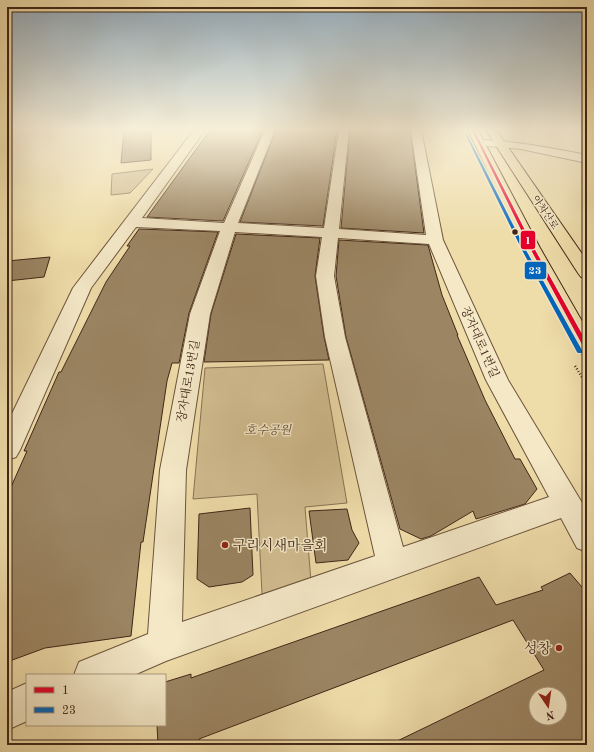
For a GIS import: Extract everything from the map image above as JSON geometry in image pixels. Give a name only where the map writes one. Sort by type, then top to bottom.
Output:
[{"type":"main road","points":[[491,165],[532,248],[587,348]]},
{"type":"main road","name":"아차산로","points":[[514,165],[587,273]]},
{"type":"street","points":[[7,450],[82,288],[174,165]]},
{"type":"street","name":"장자대로13번길","points":[[164,645],[173,470],[200,314],[229,228],[255,165]]},
{"type":"street","points":[[340,165],[325,276],[335,337],[392,564]]},
{"type":"street","name":"장자대로1번길","points":[[422,165],[435,240],[497,380],[566,504],[587,538]]},
{"type":"street","points":[[133,222],[435,240]]},
{"type":"street","points":[[94,674],[164,645],[566,504]]},
{"type":"street","points":[[7,710],[26,702]]},
{"type":"green space","points":[[153,169],[130,193],[111,195],[112,174]]},
{"type":"green space","name":"호수공원","points":[[323,364],[347,503],[305,507],[311,582],[262,594],[257,494],[193,499],[205,368]]},
{"type":"building","points":[[185,165],[248,165],[223,221],[147,217]]},
{"type":"building","points":[[262,165],[332,165],[323,226],[240,222]]},
{"type":"building","points":[[347,165],[415,165],[424,233],[341,228]]},
{"type":"building","points":[[139,229],[218,232],[189,313],[179,363],[172,363],[167,381],[143,542],[141,542],[131,636],[45,648],[7,662],[7,496],[27,451],[24,451],[59,372],[61,372],[106,282],[130,246],[127,246]]},
{"type":"building","points":[[236,234],[320,238],[315,276],[329,360],[204,362],[211,314]]},
{"type":"building","points":[[339,240],[428,245],[442,295],[457,335],[485,400],[515,459],[520,459],[537,489],[525,504],[476,519],[473,511],[431,536],[421,539],[400,529],[346,337],[336,276]]},
{"type":"building","points":[[50,257],[44,277],[7,281],[7,261]]},
{"type":"building","name":"구리시새마을회","points":[[250,508],[253,575],[242,582],[209,587],[197,579],[199,514]]},
{"type":"building","points":[[347,509],[352,530],[359,543],[348,560],[316,563],[309,511]]},
{"type":"building","points":[[570,573],[587,593],[587,745],[389,745],[544,670],[513,620],[199,739],[200,745],[158,745],[157,726],[166,726],[166,682],[191,674],[191,678],[479,577],[496,605],[543,590],[541,587]]},
{"type":"transit line","name":"23","points":[[482,165],[525,252],[580,352]]},
{"type":"transit line","name":"1","points":[[491,165],[532,248],[587,348]]},
{"type":"place","name":"구리시새마을회","points":[[225,545]]},
{"type":"place","name":"성창","points":[[559,648]]}]
